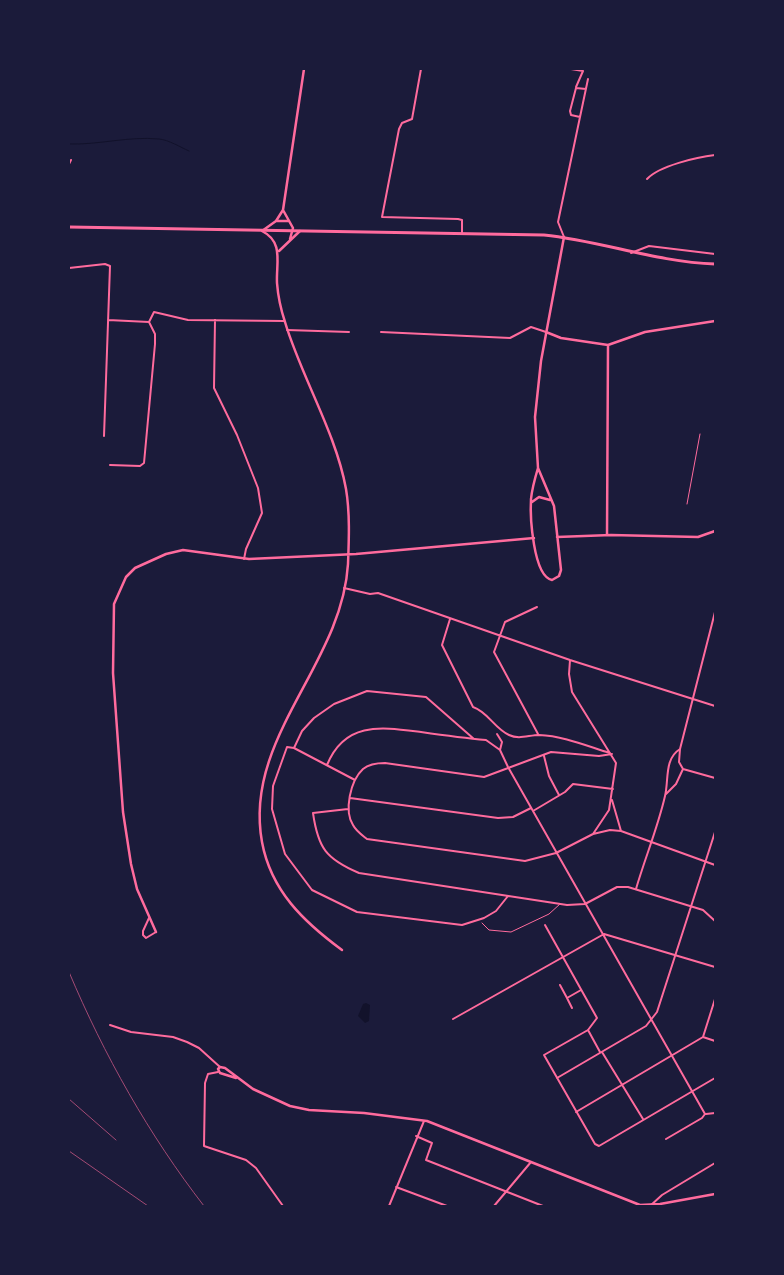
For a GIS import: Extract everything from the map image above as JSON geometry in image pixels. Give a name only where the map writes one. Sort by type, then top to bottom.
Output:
[{"type":"main road","points":[[69,226],[462,233],[564,237],[670,261],[715,264]]},
{"type":"street","points":[[276,221],[283,210],[304,69]]},
{"type":"street","points":[[421,69],[412,119],[402,123],[399,129],[382,217],[458,219],[462,220],[462,233]]},
{"type":"street","points":[[571,69],[583,72],[576,88],[570,114],[580,117]]},
{"type":"street","points":[[538,468],[552,501],[557,537],[561,570],[559,576],[552,580],[546,578],[541,572],[534,538],[531,504],[538,468],[537,384],[564,237],[558,222],[588,78]]},
{"type":"street","points":[[576,88],[586,89]]},
{"type":"street","points":[[647,179],[651,174],[672,166],[715,155]]},
{"type":"street","points":[[69,164],[71,160]]},
{"type":"street","points":[[282,243],[289,240],[293,230],[283,210]]},
{"type":"street","points":[[277,242],[262,230],[276,221],[282,219],[301,230],[278,251]]},
{"type":"street","points":[[272,224],[269,230],[278,251],[277,283],[284,321],[337,457],[346,489],[348,553],[344,588],[333,632],[274,745],[264,772],[258,816],[267,863],[283,894],[305,921],[342,950]]},
{"type":"street","points":[[631,253],[649,246],[715,254]]},
{"type":"street","points":[[69,268],[105,264],[110,266],[104,436]]},
{"type":"street","points":[[149,322],[154,312],[188,320],[284,321]]},
{"type":"street","points":[[108,320],[149,322]]},
{"type":"street","points":[[215,320],[214,388],[237,435],[258,488],[262,513],[246,549],[244,559]]},
{"type":"street","points":[[381,332],[510,338],[531,327],[561,338],[608,345],[645,332],[715,321]]},
{"type":"street","points":[[110,464],[140,466],[144,464],[155,344],[155,334],[149,322]]},
{"type":"street","points":[[287,330],[349,332]]},
{"type":"street","points":[[606,535],[608,345]]},
{"type":"street","points":[[688,504],[700,434]]},
{"type":"street","points":[[531,504],[539,496],[546,497],[552,501]]},
{"type":"street","points":[[557,537],[606,535],[698,537],[715,531]]},
{"type":"street","points":[[150,917],[144,926],[143,936],[146,938],[156,932],[150,917],[137,889],[123,812],[113,673],[112,610],[124,582],[135,568],[166,554],[183,550],[244,559],[348,553],[534,538]]},
{"type":"street","points":[[344,588],[370,594],[378,593],[570,660],[715,706]]},
{"type":"street","points":[[536,607],[505,622],[494,652],[539,735]]},
{"type":"street","points":[[715,612],[692,699],[680,749],[679,762],[683,768],[715,778]]},
{"type":"street","points":[[450,618],[442,646],[473,707],[482,710],[492,723],[516,738],[539,735],[585,744],[612,754]]},
{"type":"street","points":[[570,660],[569,674],[572,692],[616,763],[612,800],[604,819],[593,834]]},
{"type":"street","points":[[294,748],[302,731],[314,718],[334,704],[367,691],[426,697],[474,739]]},
{"type":"street","points":[[327,765],[337,746],[351,735],[363,730],[382,727],[486,740],[500,750],[556,853],[604,934],[705,1114]]},
{"type":"street","points":[[497,734],[502,742],[500,750]]},
{"type":"street","points":[[355,780],[294,748],[287,747],[280,761],[271,796],[272,809],[285,854],[312,890],[357,912],[462,925],[484,918],[496,911],[508,896]]},
{"type":"street","points":[[636,889],[666,794],[669,764],[674,752],[680,749]]},
{"type":"street","points":[[612,754],[580,755],[551,752],[508,767],[500,773],[484,777],[385,763],[368,766],[355,780],[348,809],[353,826],[367,838],[525,861],[556,853],[593,834],[610,830],[622,831],[715,864]]},
{"type":"street","points":[[544,754],[549,776],[559,795]]},
{"type":"street","points":[[666,794],[676,784],[683,768]]},
{"type":"street","points":[[350,798],[498,818],[513,817],[532,809],[565,792],[573,784],[613,789]]},
{"type":"street","points":[[612,800],[622,831]]},
{"type":"street","points":[[348,809],[313,813],[317,836],[330,857],[359,873],[560,904],[585,904],[617,887],[636,889],[703,910],[715,921]]},
{"type":"street","points":[[557,1078],[646,1026],[651,1020],[660,1005],[715,832]]},
{"type":"street","points":[[482,923],[489,930],[511,932],[549,914],[560,904]]},
{"type":"street","points":[[545,925],[597,1018],[588,1030],[544,1055],[595,1144],[599,1146],[715,1078]]},
{"type":"street","points":[[452,1019],[604,934],[715,967]]},
{"type":"street","points":[[560,986],[572,1008]]},
{"type":"street","points":[[567,998],[581,990]]},
{"type":"street","points":[[576,1112],[703,1037],[715,999]]},
{"type":"street","points":[[110,1025],[131,1032],[180,1040],[199,1048],[220,1067],[225,1068],[236,1078]]},
{"type":"street","points":[[588,1030],[624,1085],[643,1119]]},
{"type":"street","points":[[703,1037],[715,1041]]},
{"type":"street","points":[[218,1072],[220,1067]]},
{"type":"street","points":[[282,1206],[256,1168],[246,1160],[204,1146],[205,1083],[208,1074],[218,1072],[236,1078],[267,1096],[290,1106],[309,1110],[364,1113],[424,1121],[640,1205],[650,1206],[715,1194]]},
{"type":"street","points":[[705,1114],[715,1113]]},
{"type":"street","points":[[666,1139],[702,1118],[705,1114]]},
{"type":"street","points":[[389,1206],[416,1136],[424,1121]]},
{"type":"street","points":[[416,1136],[432,1143],[426,1160],[543,1206]]},
{"type":"street","points":[[494,1206],[531,1162]]},
{"type":"street","points":[[650,1206],[662,1195],[715,1163]]},
{"type":"street","points":[[396,1187],[447,1206]]},
{"type":"shaded area","points":[[363,1004],[370,1005],[369,1021],[365,1023],[358,1016]]},
{"type":"waterway","points":[[69,144],[148,138],[171,142],[189,151]]},
{"type":"railway","points":[[69,972],[97,1034],[129,1094],[146,1123],[204,1206]]},
{"type":"railway","points":[[69,1099],[116,1140]]},
{"type":"railway","points":[[69,1151],[148,1206]]}]
